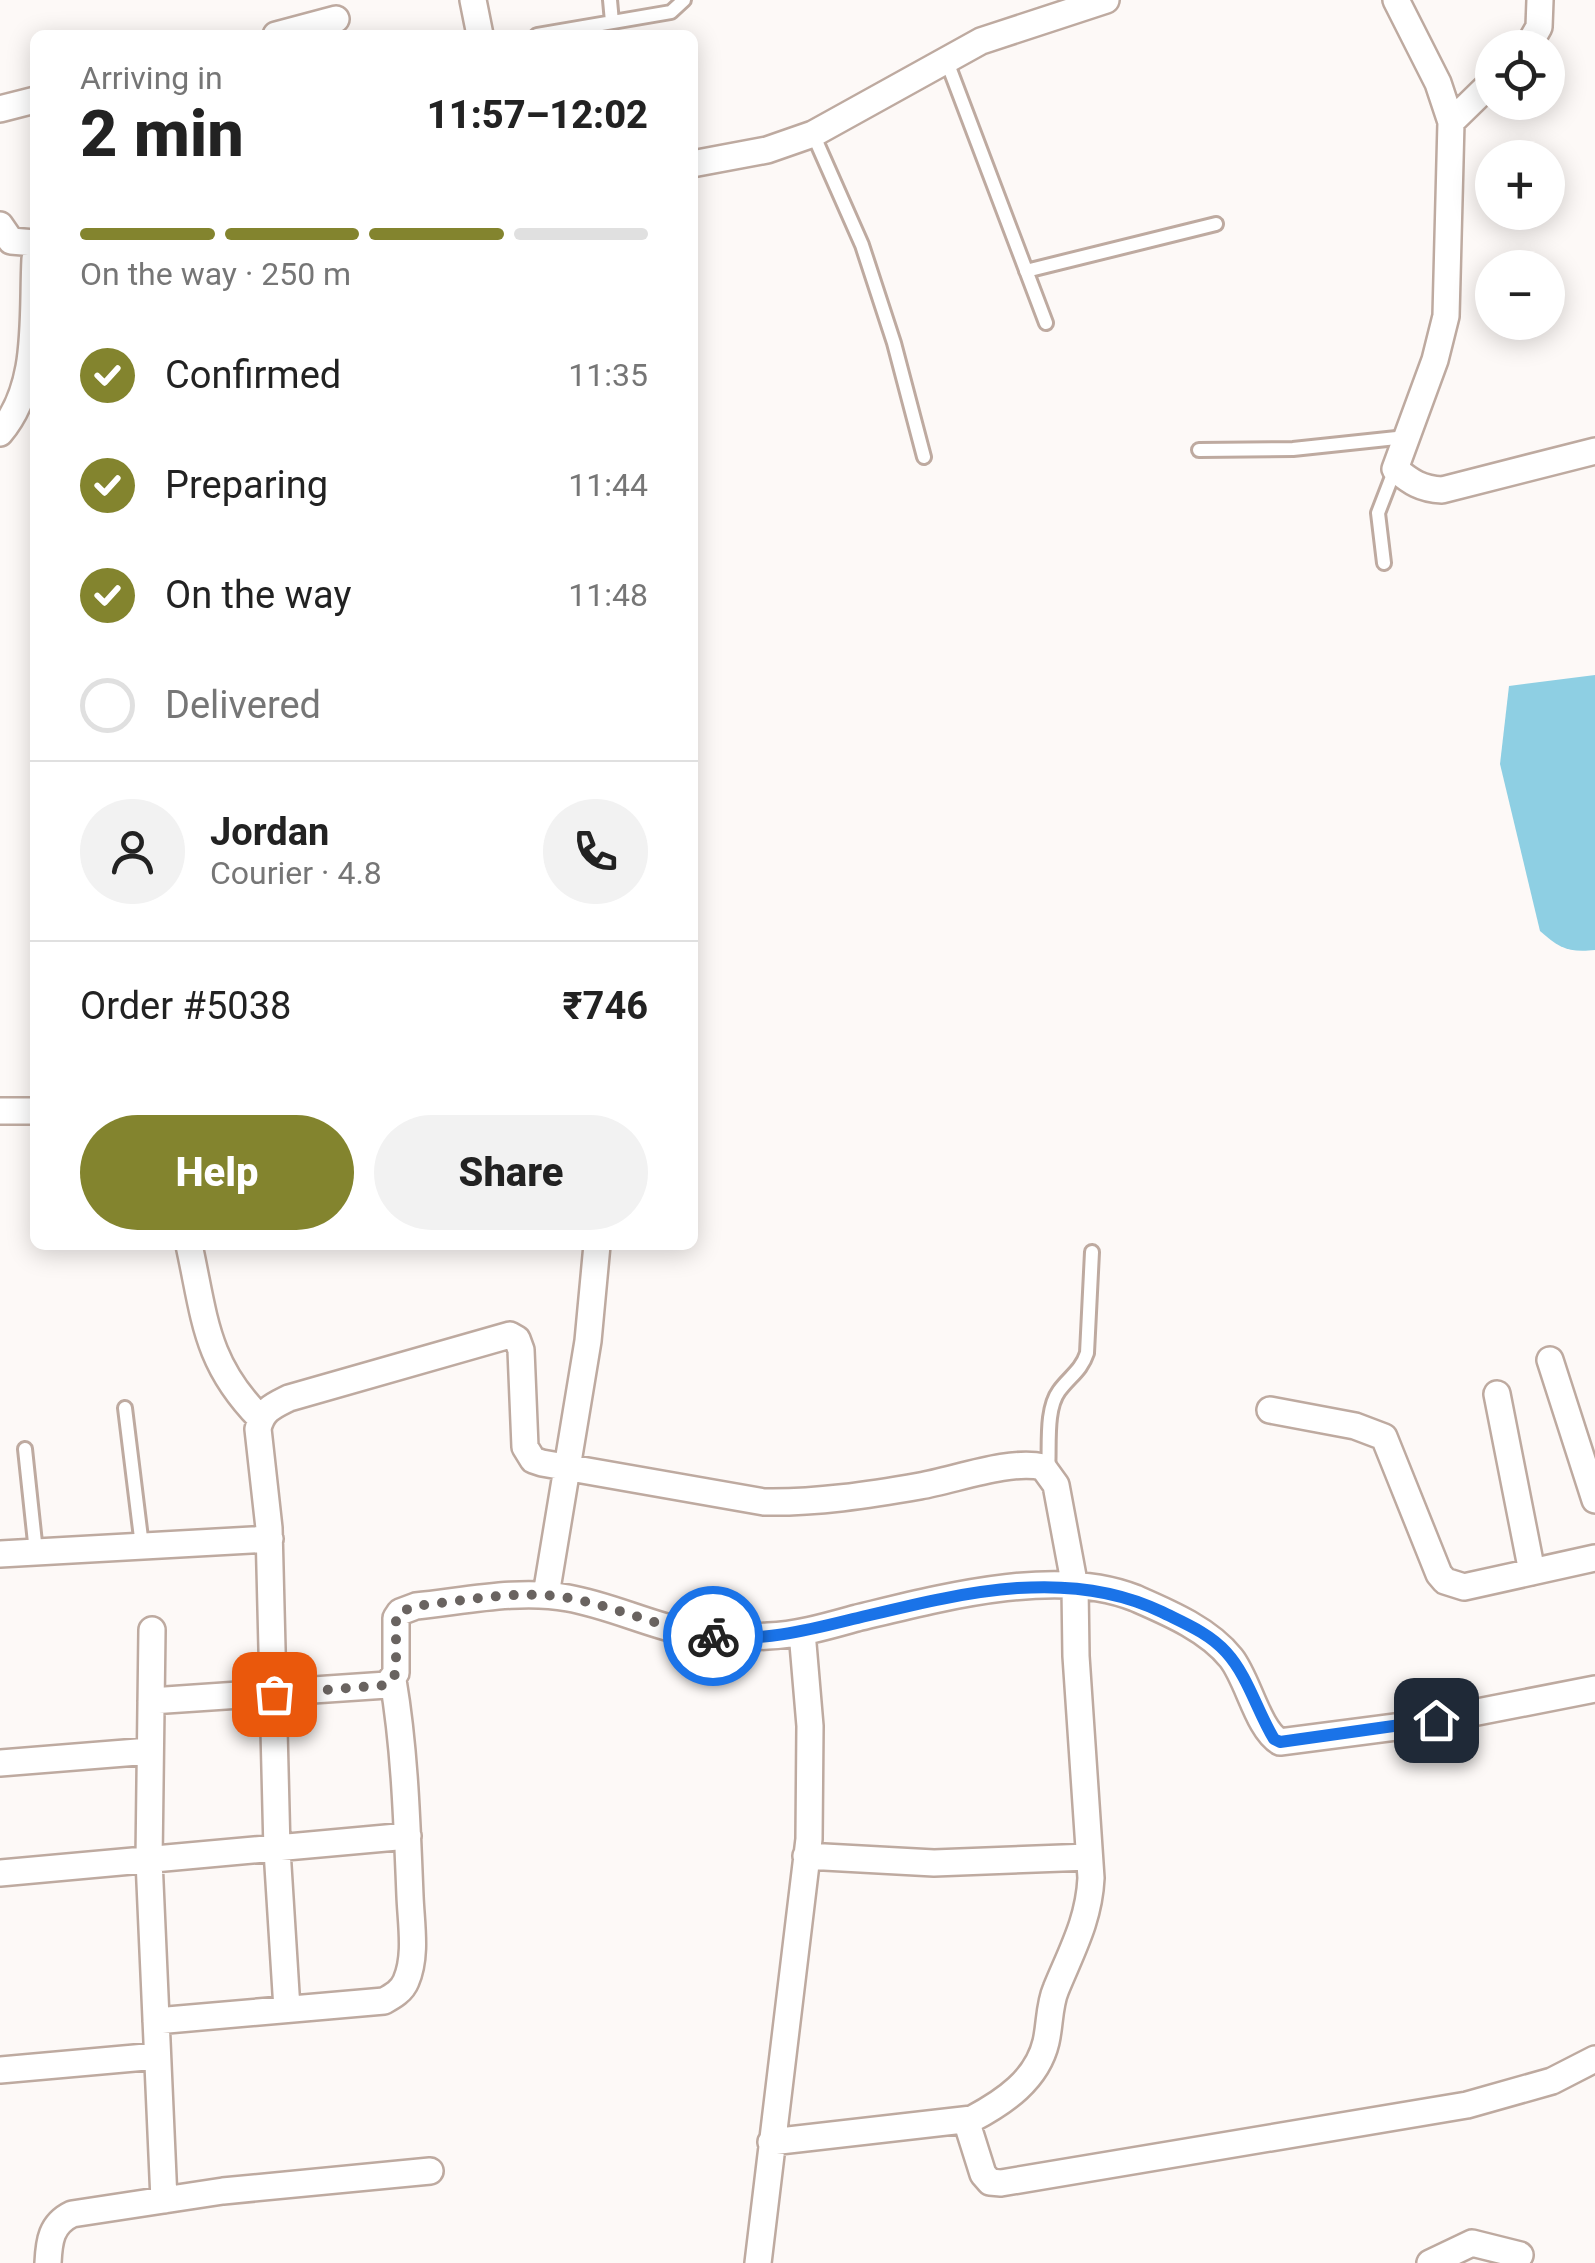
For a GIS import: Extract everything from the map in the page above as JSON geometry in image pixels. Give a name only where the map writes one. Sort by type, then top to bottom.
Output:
[{"type":"street","points":[[474,0],[479,30]]},
{"type":"street","points":[[698,163],[767,150],[813,134],[946,59],[1016,28],[1106,0]]},
{"type":"street","points":[[1396,0],[1438,84],[1451,122],[1446,316],[1435,360],[1396,469],[1426,490],[1442,490],[1595,451]]},
{"type":"street","points":[[1536,30],[1540,0]]},
{"type":"street","points":[[294,30],[336,18]]},
{"type":"street","points":[[1451,122],[1475,99]]},
{"type":"street","points":[[0,109],[30,101]]},
{"type":"street","points":[[2,234],[16,243],[30,242]]},
{"type":"street","points":[[0,434],[14,417],[28,381],[30,346]]},
{"type":"street","points":[[0,1111],[30,1111]]},
{"type":"street","points":[[189,1250],[216,1358],[238,1395],[260,1418]]},
{"type":"street","points":[[546,1596],[588,1341],[597,1250]]},
{"type":"street","points":[[286,2010],[277,1850],[270,1539],[258,1428],[268,1408],[289,1398],[510,1334],[522,1350],[528,1454],[542,1463],[764,1502],[790,1503],[921,1486],[1038,1465],[1048,1471],[1056,1485],[1075,1587],[1089,1857],[1089,1905],[1054,1994],[1045,2046],[1036,2067],[1022,2084],[994,2107],[966,2120],[771,2142]]},
{"type":"street","points":[[1550,1360],[1595,1500]]},
{"type":"street","points":[[1496,1394],[1532,1572]]},
{"type":"street","points":[[1270,1410],[1355,1426],[1384,1437],[1445,1581],[1464,1587],[1595,1558]]},
{"type":"street","points":[[0,1554],[270,1539]]},
{"type":"street","points":[[156,2021],[384,2000],[405,1985],[412,1943],[408,1836],[401,1725],[393,1680],[396,1618],[407,1608],[546,1596],[591,1603],[686,1632],[723,1638],[802,1632],[914,1605],[999,1590],[1075,1587],[1131,1597],[1190,1626],[1220,1646],[1238,1667],[1274,1739],[1280,1742],[1412,1725],[1595,1689]]},
{"type":"street","points":[[152,1630],[149,1860],[164,2200]]},
{"type":"street","points":[[758,2263],[806,1856],[810,1726],[802,1632]]},
{"type":"street","points":[[151,1702],[378,1688],[393,1680]]},
{"type":"street","points":[[0,1763],[150,1751]]},
{"type":"street","points":[[0,1872],[408,1836]]},
{"type":"street","points":[[806,1856],[934,1863],[1089,1857]]},
{"type":"street","points":[[0,2070],[157,2056]]},
{"type":"street","points":[[966,2120],[983,2174],[990,2182],[1001,2183],[1467,2105],[1552,2081],[1595,2059]]},
{"type":"street","points":[[48,2263],[49,2242],[61,2219],[72,2214],[430,2171]]},
{"type":"street","points":[[1430,2263],[1472,2243],[1520,2255]]},
{"type":"lane","points":[[610,0],[612,22]]},
{"type":"lane","points":[[566,30],[671,12],[684,0]]},
{"type":"lane","points":[[946,59],[1046,323]]},
{"type":"lane","points":[[813,134],[862,245],[894,343],[924,457]]},
{"type":"lane","points":[[1026,271],[1216,224]]},
{"type":"lane","points":[[1199,450],[1293,449],[1406,437]]},
{"type":"lane","points":[[1384,562],[1378,513],[1396,469]]},
{"type":"lane","points":[[1048,1471],[1053,1403],[1058,1392],[1083,1367],[1088,1353],[1092,1252]]},
{"type":"lane","points":[[125,1408],[142,1546]]},
{"type":"lane","points":[[25,1450],[36,1552]]},
{"type":"water","points":[[1595,675],[1595,950],[1578,951],[1559,945],[1540,931],[1500,764],[1509,686]]},
{"type":"way so far","points":[[274,1694],[387,1685],[396,1673],[396,1618],[400,1612],[416,1606],[500,1598],[566,1598],[652,1624],[713,1636]]},
{"type":"route","points":[[713,1636],[772,1636],[811,1630],[914,1605],[999,1590],[1054,1585],[1099,1589],[1131,1597],[1190,1626],[1220,1646],[1238,1667],[1265,1724],[1280,1742],[1436,1720]]}]
